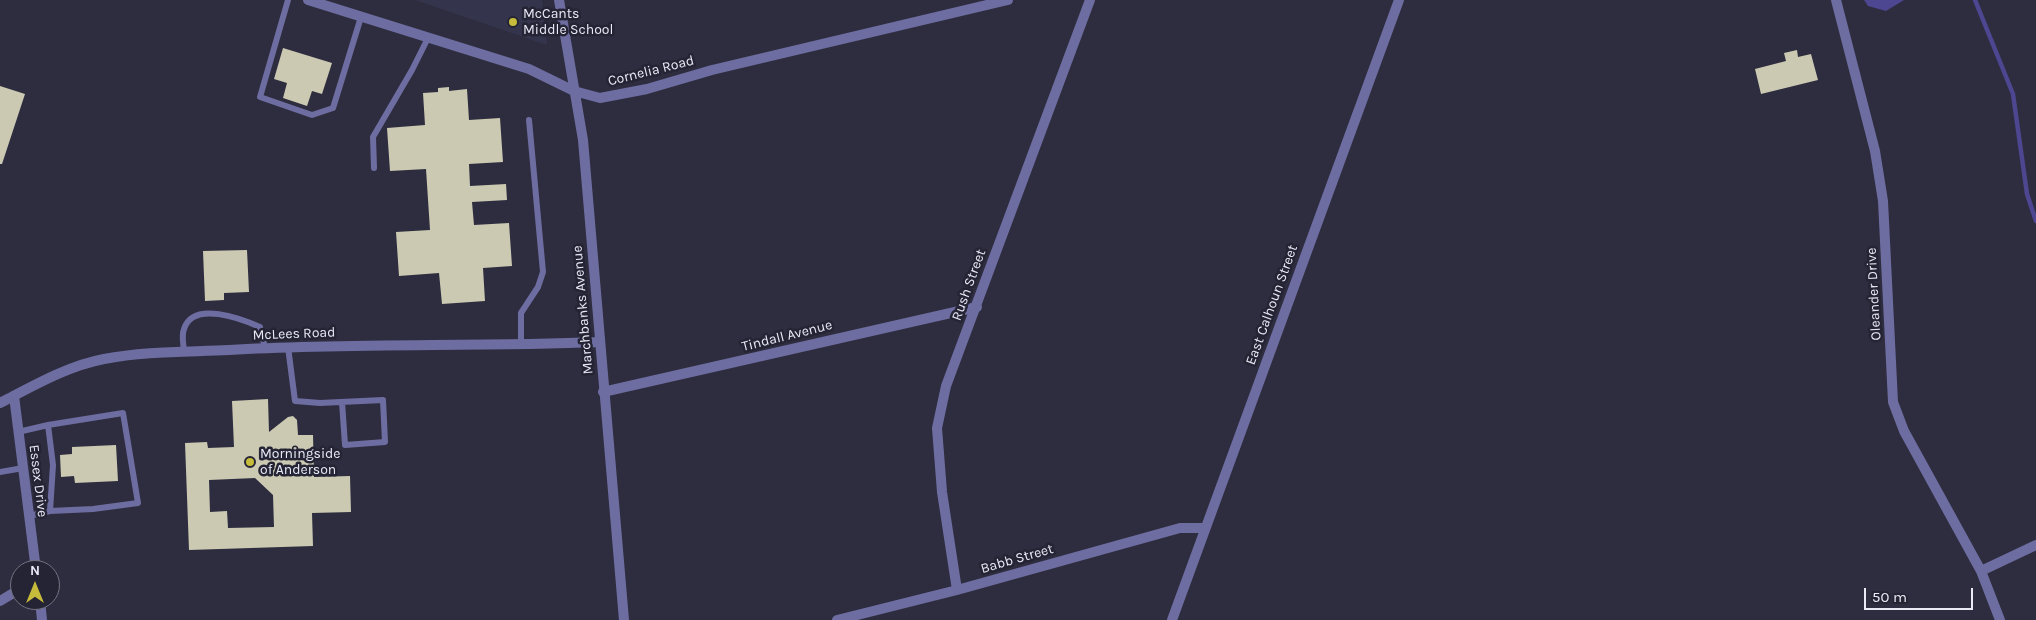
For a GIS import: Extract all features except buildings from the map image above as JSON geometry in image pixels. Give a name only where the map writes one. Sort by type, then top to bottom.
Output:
[{"type":"street","name":"Cornelia Road","points":[[308,0],[529,69],[574,91],[600,98],[647,89],[712,70],[1008,0]]},
{"type":"street","name":"Marchbanks Avenue","points":[[559,0],[583,140],[603,392],[624,620]]},
{"type":"street","name":"Rush Street","points":[[957,590],[942,492],[937,428],[946,386],[1090,0]]},
{"type":"street","name":"East Calhoun Street","points":[[1172,620],[1399,0]]},
{"type":"street","name":"Oleander Drive","points":[[1836,0],[1875,151],[1883,201],[1893,402],[1904,431],[1981,571],[2000,620]]},
{"type":"street","name":"Tindall Avenue","points":[[603,392],[977,307]]},
{"type":"street","name":"McLees Road","points":[[0,403],[66,370],[104,359],[184,352],[288,347],[521,345],[599,342]]},
{"type":"street","name":"Essex Drive","points":[[14,396],[35,560]]},
{"type":"street","name":"Babb Street","points":[[837,620],[858,617],[1180,528],[1205,528]]},
{"type":"street","points":[[1981,571],[2036,545]]},
{"type":"lane","points":[[288,0],[260,97],[312,115],[333,108],[361,17]]},
{"type":"lane","points":[[374,168],[373,136],[412,70],[428,38]]},
{"type":"lane","points":[[521,345],[521,313],[538,287],[542,272],[529,120]]},
{"type":"lane","points":[[184,352],[183,331],[187,322],[198,315],[220,314],[242,319],[260,327],[265,348]]},
{"type":"lane","points":[[288,347],[295,401],[320,403],[383,400],[385,442],[344,445],[342,402]]},
{"type":"lane","points":[[18,432],[48,425],[123,413],[138,503],[93,509],[50,511],[29,516]]},
{"type":"lane","points":[[48,425],[53,465],[50,511]]},
{"type":"lane","points":[[0,472],[23,468]]},
{"type":"shaded area","name":"McCants Middle School","points":[[415,0],[542,0],[547,45]]},
{"type":"shaded area","points":[[1864,0],[1904,0],[1886,11],[1868,6]]},
{"type":"waterway","points":[[1975,0],[2013,94],[2027,194],[2036,221]]},
{"type":"place","name":"McCants Middle School","points":[[513,22]]},
{"type":"place","name":"Morningside of Anderson","points":[[250,462]]}]
